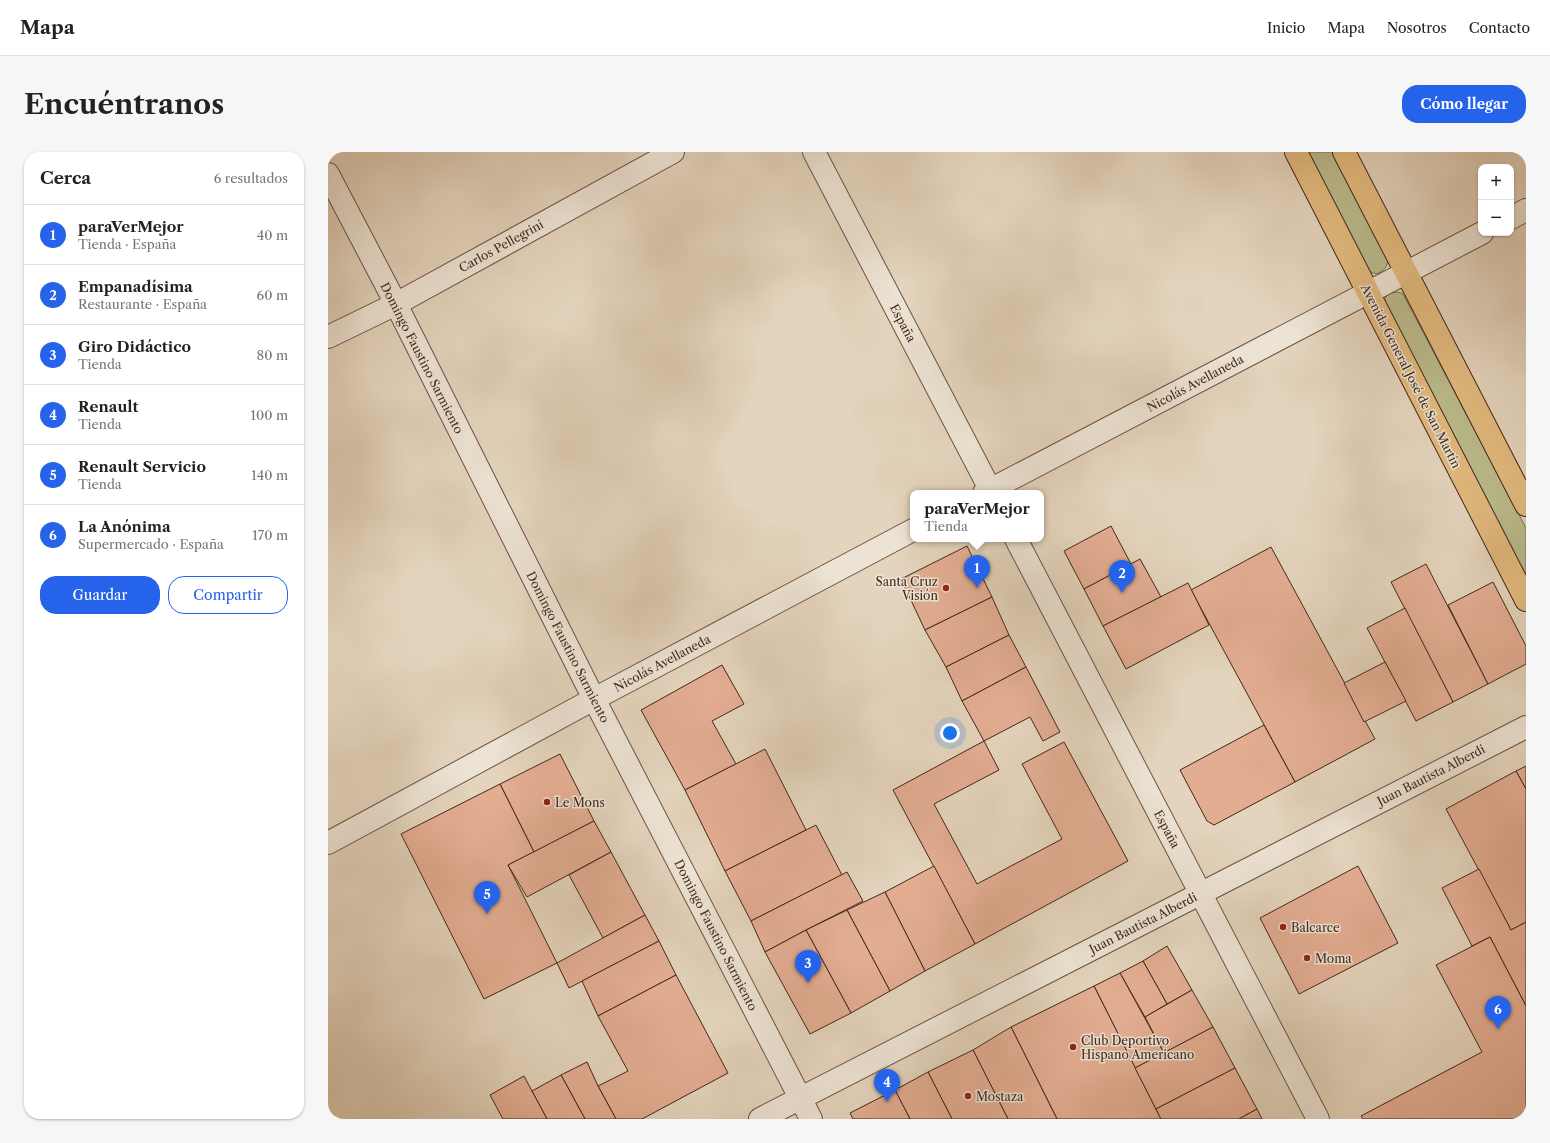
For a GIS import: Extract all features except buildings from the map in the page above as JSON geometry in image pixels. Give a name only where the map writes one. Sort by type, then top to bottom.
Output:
[{"type":"main road","name":"Avenida General José de San Martín","points":[[1296,152],[1526,600]]},
{"type":"main road","points":[[1344,152],[1526,505]]},
{"type":"street","name":"Carlos Pellegrini","points":[[328,337],[396,304],[673,152]]},
{"type":"street","name":"España","points":[[814,152],[988,490]]},
{"type":"street","name":"Domingo Faustino Sarmiento","points":[[328,174],[396,304],[594,699],[811,1119]]},
{"type":"street","points":[[1514,216],[1526,210]]},
{"type":"street","name":"Nicolás Avellaneda","points":[[993,490],[1478,235]]},
{"type":"street","name":"Nicolás Avellaneda","points":[[328,843],[594,699],[910,532]]},
{"type":"street","name":"España","points":[[1018,542],[1318,1119]]},
{"type":"street","name":"Juan Bautista Alberdi","points":[[760,1119],[1526,727]]},
{"type":"green space","points":[[1307,152],[1332,152],[1388,259],[1385,269],[1381,272],[1376,274],[1369,271]]},
{"type":"green space","points":[[1398,292],[1403,294],[1526,528],[1526,578],[1385,305],[1385,298],[1390,293]]},
{"type":"place","name":"Santa Cruz Visión","points":[[946,588]]},
{"type":"place","name":"paraVerMejor","points":[[977,588]]},
{"type":"place","name":"Empanadísima","points":[[1122,593]]},
{"type":"place","name":"Le Mons","points":[[547,802]]},
{"type":"place","name":"Renault Servicio","points":[[487,914]]},
{"type":"place","name":"Balcarce","points":[[1283,927]]},
{"type":"place","name":"Moma","points":[[1307,958]]},
{"type":"place","name":"Giro Didáctico","points":[[808,983]]},
{"type":"place","name":"La Anónima","points":[[1498,1029]]},
{"type":"place","name":"Club Deportivo Hispano Americano","points":[[1073,1047]]},
{"type":"place","name":"Mostaza","points":[[968,1096]]},
{"type":"place","name":"Renault","points":[[887,1102]]}]
